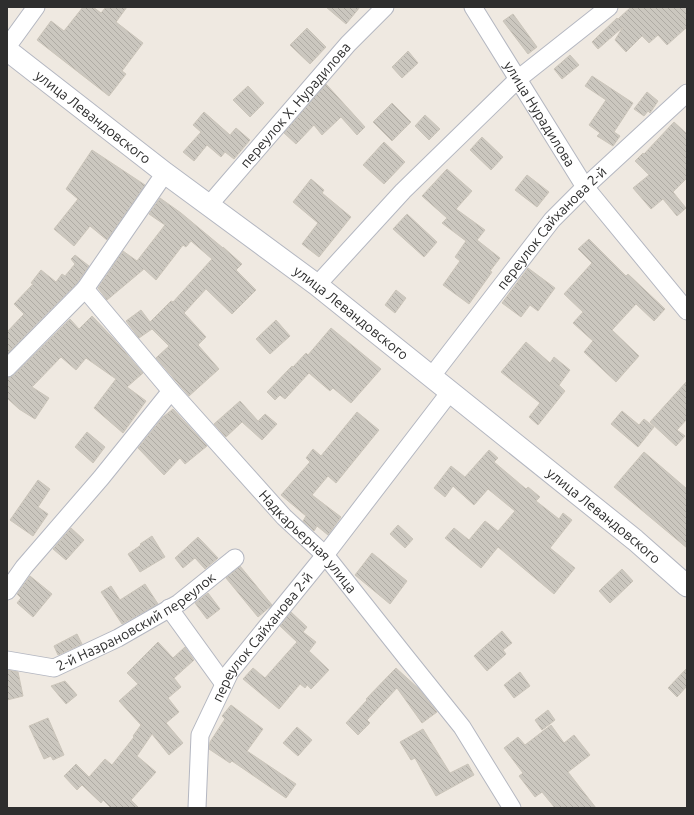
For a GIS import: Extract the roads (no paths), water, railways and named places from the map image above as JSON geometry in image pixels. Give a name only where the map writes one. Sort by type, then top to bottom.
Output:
[{"type":"street","points":[[7,48],[36,7]]},
{"type":"street","name":"переулок Х. Нурадилова","points":[[209,205],[348,44],[385,7]]},
{"type":"street","name":"улица Нурадилова","points":[[473,7],[584,187],[687,310]]},
{"type":"street","points":[[317,285],[403,191],[518,79],[609,7]]},
{"type":"street","name":"улица Левандовского","points":[[7,48],[165,173],[317,285],[635,540],[687,586]]},
{"type":"street","name":"переулок Сайханова 2-й","points":[[431,377],[552,220],[584,187],[687,93]]},
{"type":"street","points":[[7,368],[85,289],[165,173]]},
{"type":"street","name":"Надкарьерная улица","points":[[85,289],[170,391],[284,517],[325,554],[462,727],[512,808]]},
{"type":"street","points":[[7,591],[24,567],[101,478],[170,391]]},
{"type":"street","name":"переулок Сайханова 2-й","points":[[197,808],[200,735],[230,672],[325,554],[450,392]]},
{"type":"street","name":"2-й Назрановский переулок","points":[[7,660],[54,668],[118,638],[179,603],[235,558]]},
{"type":"street","points":[[169,608],[224,684]]}]
